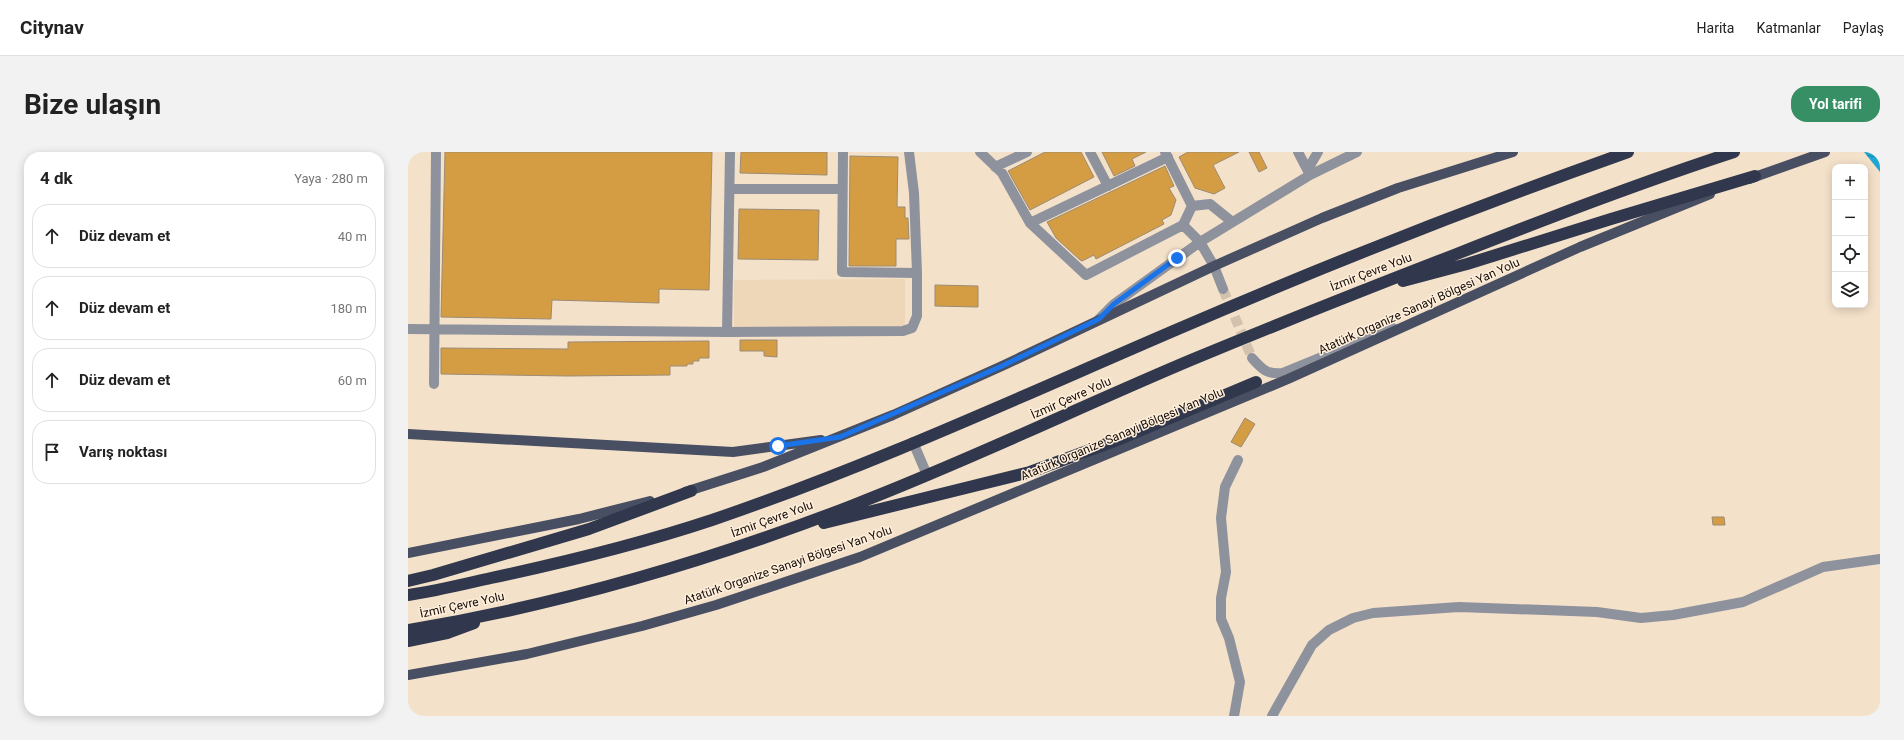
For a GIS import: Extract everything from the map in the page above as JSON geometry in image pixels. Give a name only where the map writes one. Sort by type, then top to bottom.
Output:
[{"type":"highway","name":"İzmir Çevre Yolu","points":[[408,595],[549,566],[662,535],[758,504],[913,442],[1316,271],[1530,187],[1628,152]]},
{"type":"highway","name":"İzmir Çevre Yolu","points":[[408,630],[510,610],[666,569],[770,535],[851,506],[927,475],[1189,361],[1354,293],[1530,225],[1734,152]]},
{"type":"highway","points":[[1354,293],[1467,264],[1611,218],[1756,176]]},
{"type":"highway","points":[[770,535],[914,502],[1030,472],[1120,439],[1256,382]]},
{"type":"highway","points":[[408,581],[589,529],[691,491]]},
{"type":"highway","points":[[408,640],[447,634],[510,610]]},
{"type":"main road","points":[[408,553],[579,519],[691,491],[763,467],[840,437],[995,370],[1099,319],[1175,286],[1214,266],[1322,218],[1398,188],[1512,152]]},
{"type":"main road","name":"Atatürk Organize Sanayi Bölgesi Yan Yolu","points":[[408,675],[527,654],[642,626],[716,605],[860,557],[1288,379],[1580,247],[1756,176],[1825,152]]},
{"type":"main road","points":[[408,434],[733,452],[840,437]]},
{"type":"street","points":[[434,384],[436,152]]},
{"type":"street","points":[[726,332],[730,152]]},
{"type":"street","points":[[843,152],[842,272],[917,273]]},
{"type":"street","points":[[408,329],[435,328],[726,332],[908,330],[917,320],[914,193],[909,152]]},
{"type":"street","points":[[980,152],[1002,173],[1030,223],[1086,275],[1182,225],[1192,206]]},
{"type":"street","points":[[995,167],[1027,152]]},
{"type":"street","points":[[1090,152],[1108,186]]},
{"type":"street","points":[[1298,152],[1309,172]]},
{"type":"street","points":[[1309,172],[1318,152]]},
{"type":"street","points":[[1099,319],[1114,304],[1231,221],[1309,172],[1357,152]]},
{"type":"street","points":[[1030,223],[1108,186],[1166,154],[1192,206]]},
{"type":"street","points":[[730,189],[842,188]]},
{"type":"street","points":[[1192,206],[1210,204],[1231,221]]},
{"type":"street","points":[[1182,225],[1200,242],[1214,266],[1223,289]]},
{"type":"street","points":[[1252,358],[1263,371],[1273,374],[1283,373],[1379,332],[1429,316]]},
{"type":"street","points":[[913,442],[927,475]]},
{"type":"street","points":[[1234,716],[1240,682],[1229,638],[1221,619],[1221,598],[1226,572],[1221,518],[1226,487],[1238,460]]},
{"type":"street","points":[[1272,716],[1312,645],[1329,630],[1360,616],[1373,613],[1459,607],[1597,612],[1641,618],[1674,615],[1743,602],[1822,567],[1880,559]]},
{"type":"shaded area","points":[[905,279],[905,330],[734,331],[734,280]]},
{"type":"water","points":[[1864,152],[1880,152],[1880,172]]},
{"type":"building","points":[[445,152],[712,152],[709,290],[659,289],[659,303],[552,300],[551,319],[441,317]]},
{"type":"building","points":[[741,152],[827,152],[827,175],[740,173]]},
{"type":"building","points":[[1045,152],[1081,152],[1094,177],[1030,210],[1008,171]]},
{"type":"building","points":[[1102,152],[1146,152],[1132,159],[1135,166],[1114,176]]},
{"type":"building","points":[[1188,152],[1239,152],[1213,165],[1225,188],[1214,194],[1195,188],[1179,157]]},
{"type":"building","points":[[1249,152],[1259,152],[1267,168],[1259,172]]},
{"type":"building","points":[[850,156],[898,157],[897,207],[905,207],[905,218],[908,218],[909,239],[896,239],[896,266],[849,266]]},
{"type":"building","points":[[1165,166],[1174,186],[1169,188],[1176,200],[1171,215],[1162,220],[1164,224],[1096,259],[1094,255],[1082,261],[1056,238],[1047,222]]},
{"type":"building","points":[[739,209],[819,210],[818,260],[738,259]]},
{"type":"building","points":[[935,285],[978,286],[978,307],[935,306]]},
{"type":"building","points":[[740,340],[777,340],[777,357],[764,356],[764,351],[740,351]]},
{"type":"building","points":[[709,341],[709,358],[699,358],[699,361],[693,361],[693,364],[687,364],[687,366],[670,366],[670,375],[568,376],[441,374],[441,348],[568,349],[568,342]]},
{"type":"building","points":[[1245,418],[1255,424],[1241,447],[1231,442]]},
{"type":"building","points":[[1712,517],[1724,517],[1725,525],[1713,525]]},
{"type":"tunnel","points":[[1223,289],[1252,358]]},
{"type":"route","points":[[778,446],[840,437],[1002,366],[1099,319],[1114,304],[1177,258]]}]
